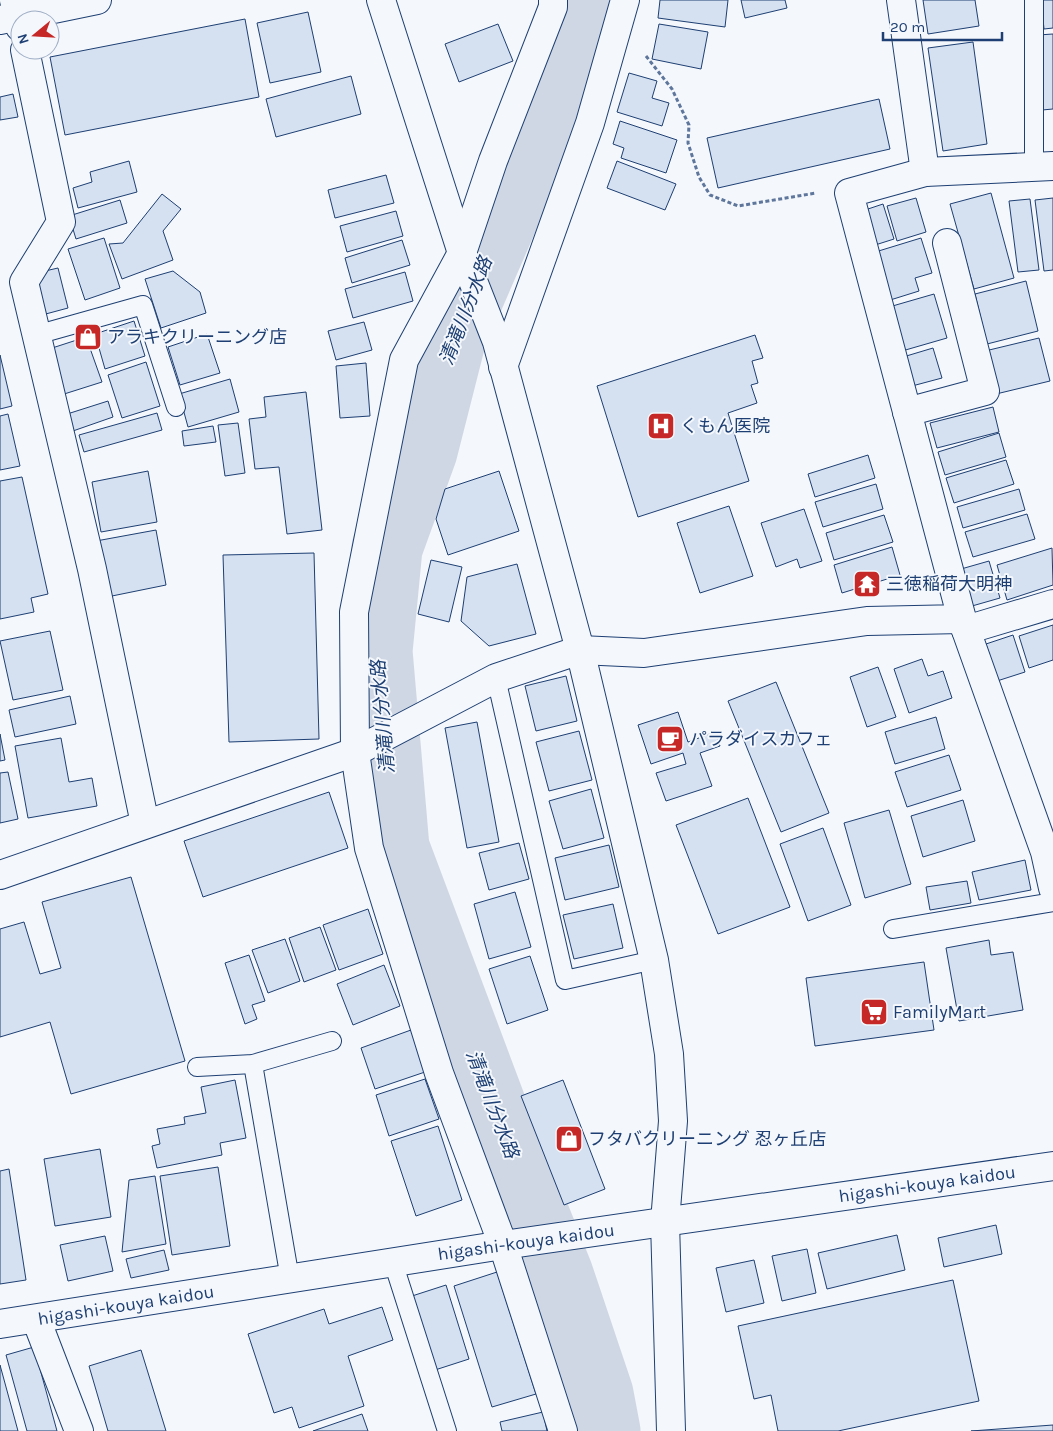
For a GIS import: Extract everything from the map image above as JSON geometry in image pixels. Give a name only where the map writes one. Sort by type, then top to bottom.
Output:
[{"type":"street","points":[[44,10],[97,0]]},
{"type":"street","points":[[382,0],[462,253],[500,355],[580,650],[654,960],[669,1054],[673,1121],[665,1222],[671,1431]]},
{"type":"street","points":[[553,0],[553,7],[493,160],[462,253],[404,360],[354,612],[355,752],[369,848],[439,1073],[503,1245],[564,1431]]},
{"type":"street","points":[[500,355],[590,124],[625,0]]},
{"type":"street","points":[[901,0],[925,172]]},
{"type":"street","points":[[27,60],[61,222],[24,282],[92,569],[145,824]]},
{"type":"street","points":[[1043,166],[925,172],[849,193],[964,624],[1045,852],[1053,888]]},
{"type":"street","points":[[908,412],[985,391],[947,243]]},
{"type":"street","points":[[0,875],[355,752],[496,678],[580,650],[644,653],[867,621],[964,624],[1053,604]]},
{"type":"street","name":"higashi-kouya kaidou","points":[[0,1324],[503,1245],[1053,1166]]},
{"type":"street","points":[[36,1319],[79,1431]]},
{"type":"lane","points":[[1034,0],[1043,166]]},
{"type":"lane","points":[[36,335],[143,305],[176,407]]},
{"type":"lane","points":[[496,678],[565,980],[654,960]]},
{"type":"lane","points":[[893,929],[1053,902]]},
{"type":"lane","points":[[197,1067],[253,1064],[332,1041]]},
{"type":"lane","points":[[253,1064],[290,1279]]},
{"type":"lane","points":[[393,1262],[447,1431]]},
{"type":"path","points":[[617,29],[639,48],[672,89],[689,124],[688,143],[699,177],[710,195],[738,206],[823,192],[849,193]]},
{"type":"building","points":[[660,0],[728,0],[725,27],[658,18]]},
{"type":"building","points":[[741,0],[785,0],[787,8],[745,18]]},
{"type":"building","points":[[923,0],[975,0],[979,26],[928,34]]},
{"type":"building","points":[[1041,0],[1053,0],[1053,28],[1044,29]]},
{"type":"building","points":[[308,12],[321,72],[270,83],[257,23]]},
{"type":"building","points":[[245,19],[259,97],[65,135],[51,60],[60,60],[60,55]]},
{"type":"building","points":[[498,24],[513,61],[459,82],[445,44]]},
{"type":"building","points":[[659,24],[708,32],[701,69],[652,59]]},
{"type":"building","points":[[1053,34],[1053,109],[1042,110],[1038,35]]},
{"type":"building","points":[[973,42],[987,144],[943,151],[928,48]]},
{"type":"building","points":[[629,73],[657,81],[652,98],[669,103],[662,126],[617,112]]},
{"type":"building","points":[[351,76],[361,114],[276,137],[266,99]]},
{"type":"building","points":[[13,94],[18,117],[0,120],[0,97]]},
{"type":"building","points":[[879,99],[890,149],[718,188],[707,138]]},
{"type":"building","points":[[620,121],[677,140],[666,173],[621,158],[624,148],[613,144]]},
{"type":"building","points":[[129,161],[137,192],[78,208],[73,188],[92,182],[90,172]]},
{"type":"building","points":[[617,161],[676,184],[665,210],[607,188]]},
{"type":"building","points":[[386,175],[394,203],[335,218],[328,190]]},
{"type":"building","points":[[991,193],[1014,278],[974,289],[950,204]]},
{"type":"building","points":[[162,194],[181,209],[163,231],[173,260],[122,279],[109,244],[123,243]]},
{"type":"building","points":[[916,198],[926,232],[897,241],[887,206]]},
{"type":"building","points":[[1053,198],[1053,270],[1044,271],[1035,200]]},
{"type":"building","points":[[1030,199],[1039,270],[1018,272],[1009,201]]},
{"type":"building","points":[[120,200],[127,223],[76,239],[69,216]]},
{"type":"building","points":[[883,204],[894,239],[872,246],[862,211]]},
{"type":"building","points":[[396,211],[403,236],[347,252],[340,226]]},
{"type":"building","points":[[104,238],[120,288],[85,300],[68,249]]},
{"type":"building","points":[[921,238],[932,273],[915,278],[919,291],[887,301],[872,253]]},
{"type":"building","points":[[402,240],[410,265],[352,283],[345,258]]},
{"type":"building","points":[[58,268],[68,308],[42,315],[32,274]]},
{"type":"building","points":[[173,271],[200,292],[206,313],[161,328],[145,279]]},
{"type":"building","points":[[405,272],[413,301],[353,318],[345,289]]},
{"type":"building","points":[[1026,281],[1038,331],[987,344],[975,294]]},
{"type":"building","points":[[934,294],[947,338],[902,351],[889,307]]},
{"type":"building","points":[[134,321],[145,356],[105,369],[95,334]]},
{"type":"building","points":[[364,322],[372,350],[336,360],[328,331]]},
{"type":"building","points":[[207,334],[220,373],[180,385],[168,347]]},
{"type":"building","points":[[755,335],[763,358],[752,361],[758,383],[751,385],[757,403],[728,413],[749,481],[638,517],[597,386]]},
{"type":"building","points":[[86,337],[102,382],[61,395],[46,350]]},
{"type":"building","points":[[1039,338],[1050,381],[996,394],[985,351]]},
{"type":"building","points":[[933,348],[942,378],[912,386],[903,357]]},
{"type":"building","points":[[0,355],[12,406],[0,409]]},
{"type":"building","points":[[146,362],[160,406],[122,418],[108,375]]},
{"type":"building","points":[[366,363],[370,416],[340,418],[336,366]]},
{"type":"building","points":[[230,379],[239,412],[188,427],[179,394]]},
{"type":"building","points":[[306,392],[322,530],[287,534],[279,467],[255,469],[249,419],[266,417],[264,397]]},
{"type":"building","points":[[108,401],[113,417],[70,432],[64,415]]},
{"type":"building","points":[[993,407],[999,432],[937,448],[930,423]]},
{"type":"building","points":[[157,413],[162,430],[84,452],[79,435]]},
{"type":"building","points":[[8,414],[20,466],[0,470],[0,416]]},
{"type":"building","points":[[238,423],[245,473],[225,476],[218,425]]},
{"type":"building","points":[[213,426],[216,442],[184,446],[182,431]]},
{"type":"building","points":[[999,433],[1006,457],[945,475],[938,452]]},
{"type":"building","points":[[868,455],[875,478],[815,497],[808,474]]},
{"type":"building","points":[[1006,460],[1014,484],[954,503],[946,478]]},
{"type":"building","points":[[148,471],[157,522],[101,532],[92,482]]},
{"type":"building","points":[[499,471],[519,531],[448,555],[436,519],[445,489]]},
{"type":"building","points":[[22,477],[48,594],[31,598],[34,612],[0,619],[0,481]]},
{"type":"building","points":[[876,484],[883,509],[823,527],[815,502]]},
{"type":"building","points":[[1019,489],[1025,510],[963,528],[957,507]]},
{"type":"building","points":[[729,506],[753,576],[700,593],[677,523]]},
{"type":"building","points":[[804,509],[822,561],[800,568],[797,559],[776,567],[761,523]]},
{"type":"building","points":[[1027,514],[1035,539],[973,557],[965,532]]},
{"type":"building","points":[[884,515],[893,542],[834,560],[826,533]]},
{"type":"building","points":[[156,530],[166,585],[107,597],[96,541]]},
{"type":"building","points":[[892,547],[900,575],[842,593],[834,565]]},
{"type":"building","points":[[1052,548],[1053,585],[1007,600],[997,565]]},
{"type":"building","points":[[314,553],[319,739],[229,742],[223,555]]},
{"type":"building","points":[[431,560],[462,567],[449,622],[418,614]]},
{"type":"building","points":[[989,561],[1000,598],[972,606],[961,569]]},
{"type":"building","points":[[517,564],[536,634],[489,646],[461,621],[467,577]]},
{"type":"building","points":[[1053,625],[1053,660],[1029,668],[1019,636]]},
{"type":"building","points":[[50,631],[63,690],[13,700],[0,641]]},
{"type":"building","points":[[1013,635],[1025,672],[997,681],[986,644]]},
{"type":"building","points":[[922,659],[928,676],[943,671],[952,698],[909,713],[894,669]]},
{"type":"building","points":[[878,667],[896,717],[867,727],[850,677]]},
{"type":"building","points":[[566,676],[577,721],[536,731],[525,686]]},
{"type":"building","points":[[776,682],[829,813],[781,832],[728,701]]},
{"type":"building","points":[[70,696],[76,724],[15,737],[9,710]]},
{"type":"building","points":[[678,712],[688,742],[715,732],[720,746],[700,753],[712,786],[666,801],[656,773],[686,764],[683,753],[651,764],[638,725]]},
{"type":"building","points":[[936,717],[945,749],[895,764],[885,732]]},
{"type":"building","points":[[477,722],[499,842],[467,848],[445,728]]},
{"type":"building","points":[[579,731],[592,780],[549,791],[536,742]]},
{"type":"building","points":[[0,734],[5,760],[0,761]]},
{"type":"building","points":[[61,738],[69,782],[92,778],[97,806],[28,818],[15,746]]},
{"type":"building","points":[[949,755],[961,790],[907,807],[895,772]]},
{"type":"building","points":[[8,772],[18,819],[0,823],[0,773]]},
{"type":"building","points":[[591,789],[604,838],[563,849],[549,801]]},
{"type":"building","points":[[329,792],[348,848],[203,897],[184,841]]},
{"type":"building","points":[[748,798],[790,907],[718,934],[676,825]]},
{"type":"building","points":[[963,800],[975,841],[923,857],[911,816]]},
{"type":"building","points":[[889,810],[911,884],[865,898],[844,823]]},
{"type":"building","points":[[823,828],[851,905],[808,921],[780,844]]},
{"type":"building","points":[[519,843],[529,879],[489,890],[479,853]]},
{"type":"building","points":[[609,845],[619,887],[565,900],[555,858]]},
{"type":"building","points":[[1025,860],[1031,890],[979,900],[972,872]]},
{"type":"building","points":[[131,877],[185,1061],[71,1094],[50,1022],[0,1037],[0,929],[24,922],[40,974],[61,968],[42,902]]},
{"type":"building","points":[[967,881],[971,903],[930,910],[926,887]]},
{"type":"building","points":[[515,892],[531,947],[489,959],[474,904]]},
{"type":"building","points":[[613,904],[623,948],[574,959],[563,915]]},
{"type":"building","points":[[368,909],[383,954],[339,970],[323,925]]},
{"type":"building","points":[[320,927],[336,970],[304,982],[289,938]]},
{"type":"building","points":[[285,939],[300,981],[268,993],[252,950]]},
{"type":"building","points":[[989,940],[991,955],[1013,952],[1023,1010],[959,1021],[946,948]]},
{"type":"building","points":[[249,955],[265,1001],[252,1005],[257,1019],[245,1024],[225,963]]},
{"type":"building","points":[[530,956],[548,1010],[507,1024],[489,969]]},
{"type":"building","points":[[924,962],[934,1030],[815,1046],[806,978]]},
{"type":"building","points":[[384,965],[400,1006],[353,1025],[337,984]]},
{"type":"building","points":[[411,1030],[425,1072],[375,1089],[361,1048]]},
{"type":"building","points":[[425,1079],[439,1119],[389,1136],[376,1095]]},
{"type":"building","points":[[235,1080],[246,1138],[220,1143],[222,1155],[157,1168],[152,1146],[160,1144],[157,1129],[185,1124],[184,1117],[206,1113],[201,1087]]},
{"type":"building","points":[[563,1080],[605,1189],[564,1205],[521,1096]]},
{"type":"building","points":[[438,1126],[462,1200],[416,1216],[391,1141]]},
{"type":"building","points":[[100,1149],[111,1217],[55,1226],[44,1159]]},
{"type":"building","points":[[218,1167],[230,1246],[172,1255],[160,1176]]},
{"type":"building","points":[[9,1169],[26,1280],[0,1284],[0,1171]]},
{"type":"building","points":[[155,1176],[166,1244],[122,1252],[129,1180]]},
{"type":"building","points":[[996,1225],[1002,1254],[944,1267],[938,1238]]},
{"type":"building","points":[[897,1235],[905,1270],[827,1289],[818,1253]]},
{"type":"building","points":[[105,1236],[113,1271],[68,1281],[60,1245]]},
{"type":"building","points":[[807,1249],[816,1293],[782,1301],[772,1256]]},
{"type":"building","points":[[164,1250],[169,1270],[131,1278],[126,1259]]},
{"type":"building","points":[[754,1260],[764,1303],[726,1312],[716,1268]]},
{"type":"building","points":[[497,1272],[536,1394],[492,1407],[454,1286]]},
{"type":"building","points":[[953,1280],[979,1401],[838,1431],[778,1431],[771,1395],[754,1399],[738,1326]]},
{"type":"building","points":[[446,1285],[469,1359],[435,1370],[412,1296]]},
{"type":"building","points":[[382,1307],[393,1340],[348,1356],[364,1406],[299,1428],[292,1407],[274,1413],[248,1334],[324,1309],[329,1324]]},
{"type":"building","points":[[34,1347],[57,1431],[27,1431],[6,1355]]},
{"type":"building","points":[[141,1350],[166,1431],[108,1431],[89,1366]]},
{"type":"building","points":[[0,1365],[18,1431],[0,1431]]},
{"type":"building","points":[[543,1412],[547,1431],[502,1431],[500,1422]]},
{"type":"building","points":[[362,1414],[368,1431],[313,1431]]},
{"type":"building","points":[[1053,1425],[1053,1431],[971,1431]]},
{"type":"waterway","name":"清滝川分水路","points":[[574,0],[566,72],[451,337],[422,451],[387,548],[377,651],[394,848],[501,1133],[558,1275],[598,1394],[605,1431]]},
{"type":"place","name":"アラキクリーニング店","points":[[88,337]]},
{"type":"place","name":"くもん医院","points":[[661,426]]},
{"type":"place","name":"三徳稲荷大明神","points":[[867,584]]},
{"type":"place","name":"パラダイスカフェ","points":[[670,739]]},
{"type":"place","name":"FamilyMart","points":[[874,1012]]},
{"type":"place","name":"フタバクリーニング 忍ヶ丘店","points":[[569,1139]]}]
